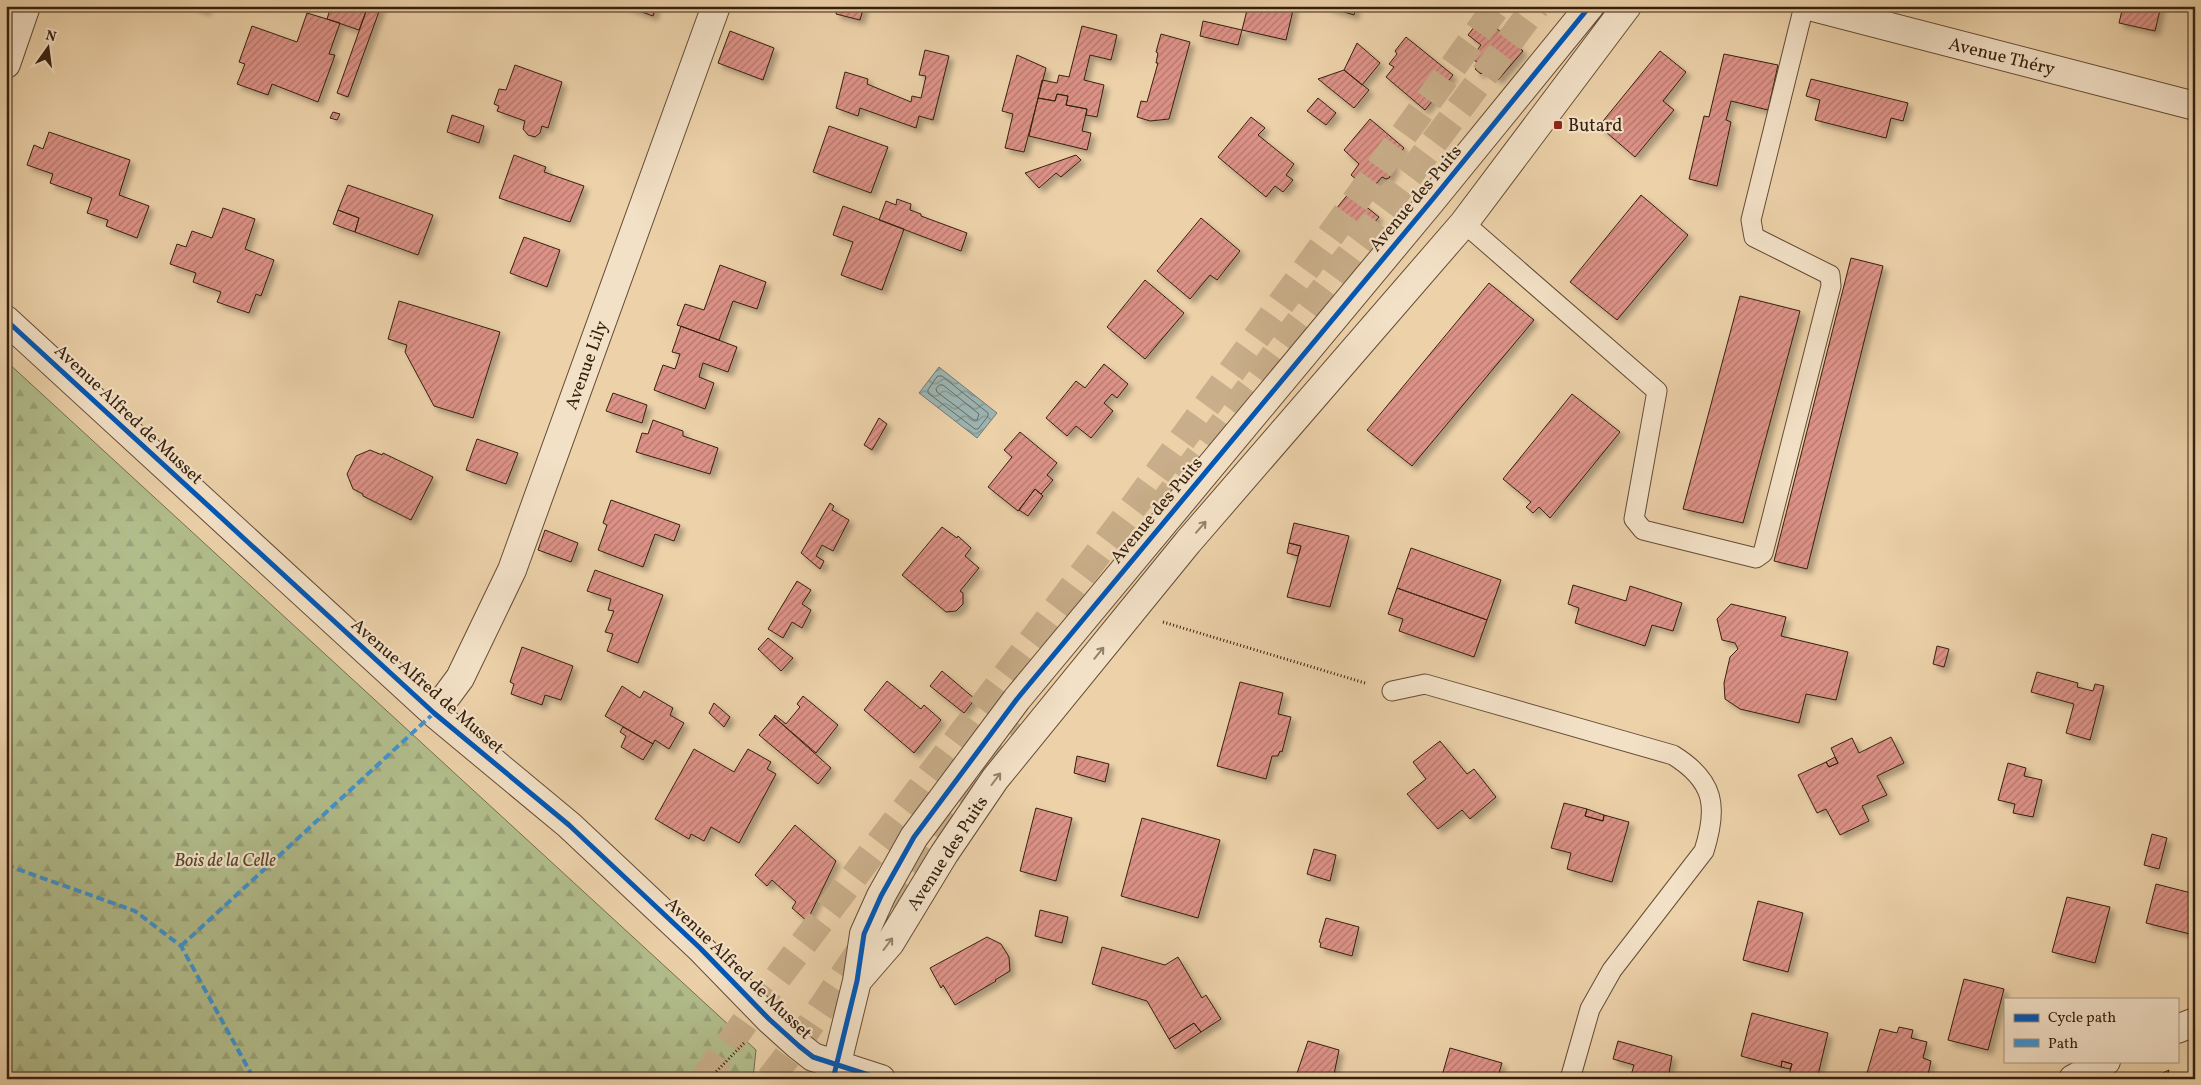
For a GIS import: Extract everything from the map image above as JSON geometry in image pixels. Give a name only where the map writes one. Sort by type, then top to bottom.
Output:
[{"type":"street","points":[[6,64],[26,6]]},
{"type":"street","name":"Avenue Lily","points":[[434,713],[460,678],[512,570],[716,6]]},
{"type":"street","name":"Avenue des Puits","points":[[834,1072],[857,982],[864,934],[881,896],[914,837],[1018,699],[1432,200],[1590,6]]},
{"type":"street","name":"Avenue des Puits","points":[[857,982],[890,943],[944,854],[995,779],[1188,542],[1464,223],[1627,6]]},
{"type":"street","name":"Avenue Théry","points":[[1809,6],[2195,106]]},
{"type":"street","name":"Avenue Alfred de Musset","points":[[6,320],[434,713],[569,825],[700,948],[769,1020],[834,1072],[880,1079]]},
{"type":"street","points":[[2178,1029],[2195,1022]]},
{"type":"street","points":[[2073,1079],[2104,1062]]},
{"type":"lane","points":[[1464,223],[1657,391],[1634,519],[1643,530],[1756,558],[1764,553],[1831,286],[1830,275],[1754,237],[1751,220],[1804,6]]},
{"type":"lane","points":[[1392,691],[1425,684],[1674,755],[1690,766],[1708,790],[1713,810],[1711,829],[1704,852],[1612,970],[1590,1010],[1570,1079]]},
{"type":"path","points":[[1157,620],[1392,691]]},
{"type":"path","points":[[709,1079],[769,1020]]},
{"type":"green space","name":"Bois de la Celle","points":[[6,361],[756,1050],[753,1079],[6,1079]]},
{"type":"water","points":[[939,367],[997,413],[977,438],[919,393]]},
{"type":"building","points":[[191,6],[207,6],[206,11]]},
{"type":"building","points":[[331,6],[368,6],[359,30],[327,19]]},
{"type":"building","points":[[368,6],[381,6],[348,97],[337,93]]},
{"type":"building","points":[[625,6],[656,6],[653,16]]},
{"type":"building","points":[[838,6],[864,6],[860,20],[836,14]]},
{"type":"building","points":[[1248,6],[1257,9],[1258,6],[1294,6],[1286,40],[1242,30]]},
{"type":"building","points":[[1324,6],[1355,6],[1356,7],[1354,15]]},
{"type":"building","points":[[2123,6],[2161,6],[2155,31],[2119,23]]},
{"type":"building","points":[[307,13],[340,23],[329,54],[335,55],[318,102],[272,84],[268,95],[237,84],[245,64],[239,62],[252,26],[297,42]]},
{"type":"building","points":[[1203,21],[1242,30],[1238,45],[1200,36]]},
{"type":"building","points":[[1478,22],[1489,22],[1523,51],[1498,80],[1485,68],[1481,74],[1475,69],[1480,64],[1471,58],[1481,45],[1468,35]]},
{"type":"building","points":[[1082,26],[1117,35],[1111,60],[1090,55],[1084,80],[1104,85],[1097,117],[1086,115],[1087,109],[1066,105],[1068,96],[1057,94],[1055,101],[1038,98],[1042,80],[1057,83],[1059,75],[1069,77]]},
{"type":"building","points":[[730,31],[774,48],[763,80],[718,63]]},
{"type":"building","points":[[1161,34],[1190,42],[1169,119],[1150,121],[1137,117],[1141,101],[1147,102],[1158,63],[1156,63],[1158,53],[1156,52]]},
{"type":"building","points":[[1406,37],[1453,75],[1425,110],[1386,77],[1394,67],[1389,64],[1397,54],[1395,51]]},
{"type":"building","points":[[1357,43],[1380,63],[1362,85],[1344,70]]},
{"type":"building","points":[[925,50],[949,56],[933,120],[919,116],[916,128],[860,108],[858,116],[836,108],[845,72],[868,79],[867,84],[911,102],[912,96],[921,98],[926,76],[919,75]]},
{"type":"building","points":[[1660,51],[1686,72],[1663,101],[1674,110],[1635,157],[1599,126]]},
{"type":"building","points":[[1724,54],[1778,65],[1768,110],[1731,101],[1726,120],[1731,122],[1717,186],[1689,179],[1704,116],[1709,117]]},
{"type":"building","points":[[1017,55],[1046,68],[1024,152],[1005,148],[1013,114],[1002,111]]},
{"type":"building","points":[[515,65],[562,82],[548,128],[542,126],[540,133],[535,137],[528,135],[523,129],[525,121],[497,111],[499,106],[494,104],[499,89],[506,90]]},
{"type":"building","points":[[1344,70],[1369,90],[1354,108],[1318,79]]},
{"type":"building","points":[[1811,79],[1908,103],[1903,121],[1891,118],[1886,138],[1815,120],[1820,100],[1806,96]]},
{"type":"building","points":[[1057,94],[1068,96],[1066,105],[1087,109],[1082,131],[1091,133],[1087,150],[1029,136],[1038,98],[1055,101]]},
{"type":"building","points":[[1318,98],[1336,113],[1326,125],[1307,111]]},
{"type":"building","points":[[333,112],[340,114],[337,120],[330,118]]},
{"type":"building","points":[[452,115],[484,126],[479,143],[447,132]]},
{"type":"building","points":[[1251,117],[1265,128],[1258,135],[1294,164],[1286,175],[1293,180],[1283,192],[1275,186],[1266,197],[1218,157]]},
{"type":"building","points":[[1370,119],[1404,148],[1393,161],[1395,168],[1389,178],[1382,177],[1370,191],[1351,175],[1359,164],[1344,150]]},
{"type":"building","points":[[829,126],[888,147],[871,193],[813,172]]},
{"type":"building","points":[[49,132],[130,160],[119,195],[149,206],[137,238],[106,226],[108,220],[87,213],[92,198],[50,183],[53,174],[27,165],[34,145],[43,149]]},
{"type":"building","points":[[514,155],[546,167],[544,172],[584,186],[570,222],[499,198]]},
{"type":"building","points":[[1076,155],[1081,160],[1061,177],[1056,173],[1039,188],[1025,173]]},
{"type":"building","points":[[348,185],[433,215],[418,255],[355,232],[359,218],[338,210]]},
{"type":"building","points":[[1349,193],[1379,217],[1365,234],[1336,209]]},
{"type":"building","points":[[1641,195],[1688,235],[1617,320],[1570,282]]},
{"type":"building","points":[[897,199],[911,204],[910,210],[921,214],[921,216],[967,233],[961,251],[879,220],[886,201],[896,205]]},
{"type":"building","points":[[843,206],[904,229],[882,290],[841,275],[853,242],[833,235]]},
{"type":"building","points":[[223,208],[255,219],[245,249],[274,260],[261,296],[256,294],[249,313],[217,302],[221,292],[193,282],[196,273],[170,264],[177,244],[186,247],[192,231],[212,238]]},
{"type":"building","points":[[338,210],[359,218],[355,232],[333,224]]},
{"type":"building","points":[[1201,218],[1240,251],[1217,280],[1210,275],[1190,299],[1157,271]]},
{"type":"building","points":[[524,237],[560,250],[547,287],[510,273]]},
{"type":"building","points":[[1851,258],[1883,266],[1807,569],[1774,561]]},
{"type":"building","points":[[720,265],[766,282],[757,309],[733,301],[719,340],[677,325],[685,304],[704,310]]},
{"type":"building","points":[[1145,280],[1184,313],[1145,359],[1107,327]]},
{"type":"building","points":[[1489,283],[1534,320],[1412,466],[1367,430]]},
{"type":"building","points":[[1740,296],[1800,311],[1743,523],[1683,509]]},
{"type":"building","points":[[399,301],[500,332],[473,418],[434,406],[405,352],[407,345],[388,339]]},
{"type":"building","points":[[681,326],[737,347],[728,372],[703,363],[699,377],[714,383],[705,409],[654,390],[663,365],[675,369],[680,354],[672,352]]},
{"type":"building","points":[[1104,364],[1128,384],[1117,398],[1112,394],[1104,403],[1113,411],[1091,438],[1076,426],[1067,436],[1046,418],[1076,381],[1085,388]]},
{"type":"building","points":[[2195,367],[2195,389],[2190,387]]},
{"type":"building","points":[[613,393],[647,405],[642,423],[606,411]]},
{"type":"building","points":[[1572,394],[1620,432],[1550,518],[1539,507],[1533,513],[1526,507],[1531,502],[1503,479]]},
{"type":"building","points":[[879,418],[887,424],[872,450],[864,445]]},
{"type":"building","points":[[653,420],[683,431],[683,436],[718,448],[710,474],[636,452],[642,433],[648,434]]},
{"type":"building","points":[[1020,432],[1057,463],[1047,475],[1053,480],[1041,494],[1035,489],[1018,511],[988,487],[1012,457],[1004,450]]},
{"type":"building","points":[[477,439],[518,453],[506,484],[466,470]]},
{"type":"building","points":[[370,450],[382,455],[383,453],[433,477],[411,520],[353,489],[347,474],[356,456]]},
{"type":"building","points":[[1035,489],[1043,496],[1028,516],[1019,510]]},
{"type":"building","points":[[611,500],[680,525],[674,541],[655,534],[643,567],[598,550],[607,525],[603,523]]},
{"type":"building","points":[[830,503],[834,506],[832,510],[849,520],[833,551],[822,545],[816,556],[824,561],[820,569],[801,553]]},
{"type":"building","points":[[1294,523],[1349,536],[1330,607],[1287,597],[1301,546],[1289,543]]},
{"type":"building","points":[[942,527],[957,538],[958,536],[971,548],[965,556],[979,568],[960,591],[963,593],[963,604],[956,611],[946,612],[902,575]]},
{"type":"building","points":[[545,530],[578,543],[571,562],[538,550]]},
{"type":"building","points":[[1289,543],[1301,546],[1298,556],[1287,553]]},
{"type":"building","points":[[1411,548],[1501,580],[1487,620],[1397,588]]},
{"type":"building","points":[[595,570],[663,595],[638,663],[607,651],[613,634],[605,632],[614,611],[608,610],[611,599],[587,591]]},
{"type":"building","points":[[797,581],[811,590],[802,604],[811,610],[802,628],[792,622],[783,638],[768,629]]},
{"type":"building","points":[[1573,585],[1626,601],[1630,586],[1682,603],[1673,631],[1652,625],[1645,646],[1575,623],[1579,608],[1568,604]]},
{"type":"building","points":[[1397,588],[1487,620],[1474,657],[1399,631],[1403,619],[1388,614]]},
{"type":"building","points":[[1731,604],[1786,617],[1781,636],[1848,652],[1836,700],[1806,694],[1799,723],[1740,709],[1725,699],[1724,683],[1730,657],[1738,649],[1735,643],[1722,640],[1717,619]]},
{"type":"building","points":[[768,638],[793,658],[781,671],[758,649]]},
{"type":"building","points":[[1937,646],[1949,649],[1944,667],[1933,664]]},
{"type":"building","points":[[522,647],[573,666],[561,700],[545,695],[542,705],[511,694],[514,684],[510,682]]},
{"type":"building","points":[[942,671],[975,699],[964,713],[930,686]]},
{"type":"building","points":[[2037,672],[2078,683],[2077,687],[2093,691],[2095,684],[2104,686],[2090,740],[2066,733],[2074,704],[2031,692]]},
{"type":"building","points":[[887,681],[921,709],[924,705],[941,720],[914,753],[864,710]]},
{"type":"building","points":[[1240,682],[1283,693],[1278,714],[1291,717],[1282,752],[1280,751],[1278,756],[1272,756],[1266,779],[1217,766]]},
{"type":"building","points":[[622,686],[640,698],[644,691],[673,708],[670,715],[684,723],[669,749],[655,740],[653,744],[605,716]]},
{"type":"building","points":[[803,696],[838,725],[816,753],[774,717],[775,715],[786,724],[800,707],[797,704]]},
{"type":"building","points":[[714,703],[730,717],[724,727],[709,713]]},
{"type":"building","points":[[774,717],[831,768],[818,784],[759,735]]},
{"type":"building","points":[[623,727],[653,744],[643,760],[621,747],[626,736],[620,732]]},
{"type":"building","points":[[1891,737],[1904,763],[1877,776],[1887,795],[1862,806],[1869,821],[1840,835],[1826,809],[1817,813],[1798,775],[1826,762],[1829,767],[1838,763],[1831,748],[1852,738],[1859,753]]},
{"type":"building","points":[[1440,741],[1467,774],[1474,769],[1496,797],[1470,819],[1462,810],[1438,829],[1407,794],[1426,779],[1413,762]]},
{"type":"building","points":[[694,749],[734,772],[748,749],[771,762],[767,769],[776,774],[739,843],[711,827],[704,841],[691,834],[689,839],[655,819]]},
{"type":"building","points":[[1077,756],[1109,764],[1105,782],[1074,773]]},
{"type":"building","points":[[1835,757],[1838,763],[1829,767],[1826,762]]},
{"type":"building","points":[[2008,763],[2026,768],[2024,776],[2042,780],[2033,817],[2013,813],[2015,804],[1998,800]]},
{"type":"building","points":[[1564,803],[1587,809],[1585,816],[1603,821],[1604,815],[1629,822],[1612,882],[1567,869],[1571,853],[1551,848]]},
{"type":"building","points":[[1036,808],[1072,818],[1056,881],[1020,871]]},
{"type":"building","points":[[1587,809],[1604,815],[1603,821],[1585,816]]},
{"type":"building","points":[[1142,818],[1220,840],[1198,918],[1121,896]]},
{"type":"building","points":[[795,825],[836,861],[807,921],[792,908],[796,902],[772,880],[767,886],[755,875]]},
{"type":"building","points":[[2152,834],[2167,838],[2159,869],[2144,865]]},
{"type":"building","points":[[1314,849],[1336,855],[1330,881],[1307,874]]},
{"type":"building","points":[[2156,884],[2195,894],[2195,915],[2190,934],[2146,923]]},
{"type":"building","points":[[2067,897],[2110,907],[2095,963],[2052,952]]},
{"type":"building","points":[[1758,901],[1803,913],[1788,972],[1743,960]]},
{"type":"building","points":[[1040,910],[1068,917],[1062,943],[1035,936]]},
{"type":"building","points":[[1326,918],[1359,927],[1352,956],[1320,947],[1321,943],[1319,942]]},
{"type":"building","points":[[987,937],[1001,944],[1009,957],[1010,971],[955,1005],[943,985],[941,988],[930,968]]},
{"type":"building","points":[[1102,947],[1165,965],[1178,957],[1202,998],[1206,995],[1221,1019],[1201,1032],[1194,1023],[1169,1039],[1147,1001],[1092,984]]},
{"type":"building","points":[[1964,979],[2004,989],[1988,1050],[1948,1040]]},
{"type":"building","points":[[1752,1013],[1828,1033],[1817,1079],[1788,1079],[1792,1064],[1782,1061],[1781,1067],[1741,1056]]},
{"type":"building","points":[[1194,1023],[1201,1032],[1175,1049],[1169,1039]]},
{"type":"building","points":[[1899,1027],[1913,1030],[1911,1038],[1927,1042],[1923,1058],[1931,1061],[1927,1079],[1914,1079],[1897,1074],[1896,1079],[1892,1079],[1867,1073],[1880,1029],[1897,1033]]},
{"type":"building","points":[[1308,1041],[1339,1050],[1333,1079],[1295,1079]]},
{"type":"building","points":[[1618,1041],[1672,1056],[1668,1079],[1655,1077],[1630,1079],[1634,1065],[1613,1059]]},
{"type":"building","points":[[1450,1048],[1502,1063],[1497,1079],[1441,1079]]},
{"type":"building","points":[[1782,1061],[1792,1064],[1790,1069],[1781,1067]]},
{"type":"building","points":[[2169,1070],[2166,1079],[2150,1079]]},
{"type":"tunnel","points":[[704,1079],[763,997],[1137,502],[1497,6]]},
{"type":"tunnel","points":[[1157,512],[1536,6]]},
{"type":"tunnel","points":[[770,1079],[800,1040],[1015,721]]},
{"type":"marked path","points":[[181,946],[434,713]]},
{"type":"marked path","points":[[6,865],[135,911],[181,946],[254,1079]]},
{"type":"cycle path","points":[[833,1079],[857,981],[864,934],[881,896],[914,837],[1017,699],[1432,200],[1590,6]]},
{"type":"cycle path","points":[[6,320],[434,713],[569,825],[700,948],[769,1019],[799,1046],[813,1057],[881,1079]]},
{"type":"place","name":"Butard","points":[[1558,125]]}]
